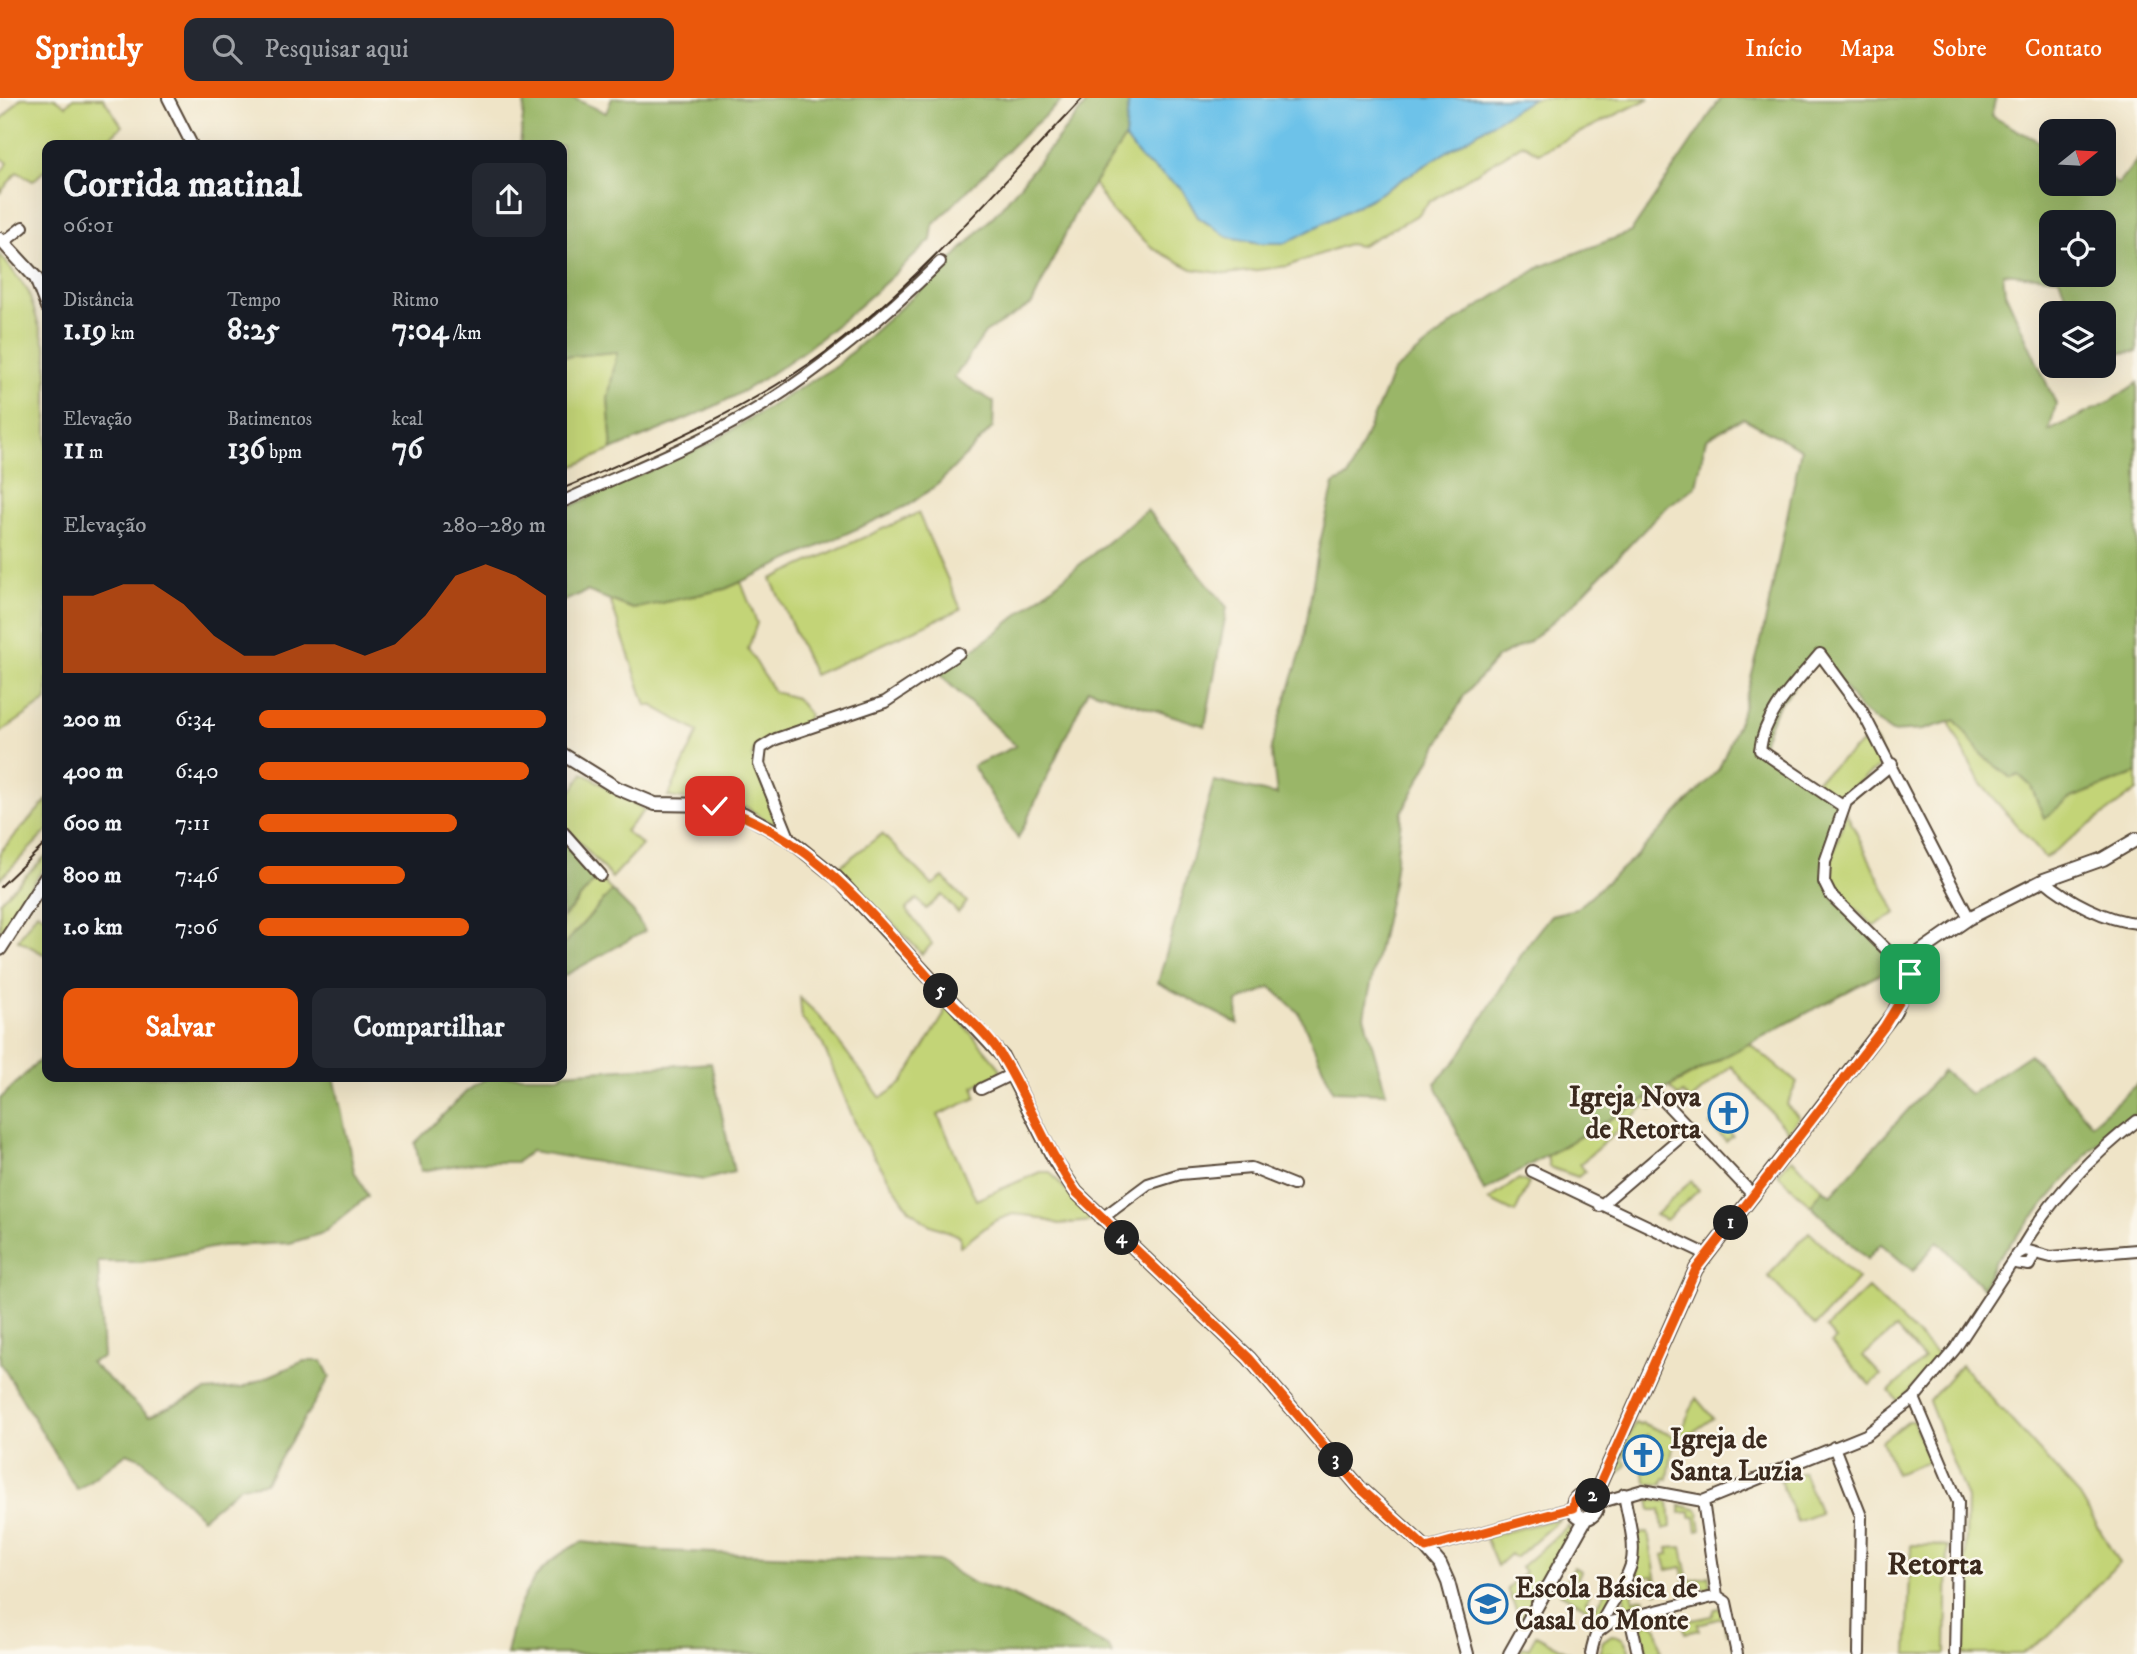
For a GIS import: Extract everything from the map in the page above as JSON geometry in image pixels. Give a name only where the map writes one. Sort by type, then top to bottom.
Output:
[{"type":"street","points":[[168,98],[189,140]]},
{"type":"street","points":[[23,227],[2,241],[36,278],[42,294]]},
{"type":"street","points":[[567,500],[705,437],[762,406],[824,365],[894,307],[940,262]]},
{"type":"street","points":[[790,840],[759,764],[761,748],[776,739],[885,702],[959,653]]},
{"type":"street","points":[[1844,807],[1824,797],[1760,750],[1761,740],[1776,709],[1820,654],[1863,711],[1969,918]]},
{"type":"street","points":[[567,757],[617,788],[655,804],[715,806],[744,814],[790,840],[837,878],[1002,1056],[1055,1161],[1076,1192],[1101,1219],[1249,1358],[1360,1488],[1440,1564],[1448,1582],[1467,1654]]},
{"type":"street","points":[[1892,764],[1846,802],[1825,862],[1824,882],[1830,894],[1895,958],[1913,965]]},
{"type":"street","points":[[567,837],[601,875]]},
{"type":"street","points":[[1510,1654],[1586,1518],[1594,1515],[1596,1500],[1688,1284],[1706,1254],[1754,1196],[1812,1116],[1894,1013],[1913,965],[1928,944],[1969,918],[2044,880],[2103,859],[2137,839]]},
{"type":"street","points":[[2044,880],[2057,891],[2123,922],[2137,923]]},
{"type":"street","points":[[0,949],[42,884]]},
{"type":"street","points":[[981,1089],[1010,1076]]},
{"type":"street","points":[[1662,1099],[1754,1196]]},
{"type":"street","points":[[2025,1258],[2031,1232],[2058,1194],[2102,1148],[2137,1121]]},
{"type":"street","points":[[1600,1206],[1690,1129]]},
{"type":"street","points":[[1101,1219],[1148,1184],[1180,1174],[1251,1168],[1293,1185]]},
{"type":"street","points":[[1532,1171],[1600,1206],[1706,1254]]},
{"type":"street","points":[[1586,1518],[1578,1515],[1573,1508],[1574,1500],[1579,1494],[1587,1493],[1596,1500],[1654,1491],[1703,1501],[1866,1435],[1914,1398],[1955,1349],[1989,1294],[2005,1274],[2025,1258],[2137,1250]]},
{"type":"street","points":[[1914,1398],[1958,1502],[1955,1654]]},
{"type":"street","points":[[1834,1447],[1861,1516],[1859,1654]]},
{"type":"street","points":[[1591,1654],[1606,1610],[1631,1565],[1633,1549],[1624,1494]]},
{"type":"street","points":[[1703,1501],[1717,1596]]},
{"type":"street","points":[[1426,1548],[1573,1508]]},
{"type":"street","points":[[1598,1632],[1611,1622],[1717,1596],[1726,1602],[1737,1654]]},
{"type":"street","points":[[1630,1617],[1638,1654]]},
{"type":"green space","points":[[21,98],[55,98],[66,106],[73,98],[103,98],[122,126],[107,140],[42,140],[42,173],[33,181],[17,172],[0,193],[0,173],[8,163],[0,157],[0,121]]},
{"type":"green space","points":[[525,98],[573,98],[606,113],[612,98],[1065,98],[1023,135],[933,225],[931,240],[882,286],[801,353],[715,406],[612,450],[608,399],[617,352],[567,357],[567,140],[521,140]]},
{"type":"green space","points":[[1091,98],[1129,98],[1125,138],[1078,207],[1032,304],[985,333],[954,378],[994,402],[993,427],[938,484],[909,505],[725,589],[633,609],[587,591],[567,600],[567,508],[710,443],[836,366],[941,271],[1001,208]]},
{"type":"green space","points":[[1533,98],[1650,98],[1538,153],[1523,144],[1429,202],[1418,215],[1360,246],[1348,244],[1288,266],[1227,274],[1192,269],[1154,249],[1111,211],[1094,183],[1125,138],[1142,160],[1182,189],[1198,217],[1228,237],[1260,243],[1372,198]]},
{"type":"green space","points":[[1721,98],[1996,98],[1991,116],[2039,142],[2039,196],[2116,196],[2116,183],[2118,184],[2137,160],[2137,352],[2116,352],[2116,301],[2068,301],[2062,287],[2116,287],[2116,210],[2039,210],[2039,276],[2003,273],[2005,292],[2039,367],[2039,378],[2044,378],[2056,404],[2049,431],[2109,402],[2137,383],[2137,773],[2069,799],[2044,818],[2031,786],[2019,775],[2011,778],[1982,755],[1955,720],[1923,730],[1892,732],[1862,711],[1820,655],[1776,709],[1760,750],[1844,807],[1825,862],[1833,897],[1897,965],[1647,1098],[1484,1191],[1435,1083],[1456,1061],[1528,944],[1551,915],[1576,909],[1637,855],[1719,769],[1741,716],[1762,637],[1801,449],[1743,418],[1706,439],[1696,486],[1665,508],[1573,604],[1529,642],[1498,657],[1465,694],[1402,812],[1393,883],[1364,1016],[1386,1093],[1333,1091],[1299,1013],[1271,987],[1237,1002],[1238,1024],[1158,983],[1214,781],[1277,795],[1271,747],[1303,645],[1318,551],[1334,484],[1348,477],[1393,372],[1456,321],[1542,266],[1631,232]]},
{"type":"green space","points":[[0,254],[28,291],[42,335],[42,704],[0,733]]},
{"type":"green space","points":[[617,352],[608,399],[612,450],[567,469],[567,357]]},
{"type":"green space","points":[[1147,510],[1227,607],[1205,726],[1088,689],[1018,839],[973,766],[1016,746],[939,674],[997,632]]},
{"type":"green space","points":[[918,513],[961,609],[814,675],[771,579]]},
{"type":"green space","points":[[741,582],[757,623],[748,649],[774,692],[796,698],[809,714],[806,724],[778,733],[761,742],[754,750],[753,760],[771,800],[776,821],[771,823],[746,807],[668,797],[698,732],[653,706],[646,705],[610,600],[633,609],[725,589]]},
{"type":"green space","points":[[1955,720],[1982,755],[2011,778],[2019,775],[2031,786],[2044,817],[2069,799],[2137,773],[2137,790],[2045,858],[1980,783],[1949,722]]},
{"type":"green space","points":[[1872,735],[1885,762],[1839,797],[1814,782]]},
{"type":"green space","points":[[583,773],[645,810],[625,831],[642,845],[612,878],[567,828],[567,798]]},
{"type":"green space","points":[[42,806],[42,836],[0,879],[0,852]]},
{"type":"green space","points":[[1846,812],[1896,913],[1874,926],[1843,897],[1831,876],[1834,852]]},
{"type":"green space","points":[[882,834],[932,885],[943,877],[967,902],[958,913],[942,895],[926,909],[917,899],[906,909],[932,944],[922,954],[888,918],[884,921],[836,869]]},
{"type":"green space","points":[[567,841],[595,873],[595,880],[567,913]]},
{"type":"green space","points":[[42,860],[42,870],[0,933],[0,901]]},
{"type":"green space","points":[[595,880],[603,881],[612,891],[567,941],[567,913]]},
{"type":"green space","points":[[612,891],[633,912],[645,931],[567,974],[567,941]]},
{"type":"green space","points":[[37,912],[42,915],[42,953],[18,940]]},
{"type":"green space","points":[[800,998],[819,1016],[881,1098],[902,1083],[944,1015],[944,1001],[1001,1069],[998,1074],[974,1086],[976,1098],[938,1115],[976,1200],[1040,1172],[1050,1172],[1093,1221],[1059,1224],[1013,1214],[994,1221],[960,1247],[960,1236],[928,1224],[909,1209],[861,1137],[821,1040],[802,1019]]},
{"type":"green space","points":[[1749,1043],[1797,1083],[1786,1105],[1799,1117],[1788,1132],[1731,1066],[1690,1101],[1683,1093],[1678,1097],[1670,1087]]},
{"type":"green space","points":[[2030,1054],[2092,1124],[2137,1084],[2137,1112],[2091,1150],[1994,1262],[1983,1288],[1938,1241],[1913,1271],[1881,1244],[1867,1259],[1811,1206],[1823,1189],[1831,1195],[1943,1071],[1970,1094]]},
{"type":"green space","points":[[42,1058],[42,1082],[335,1082],[354,1171],[368,1196],[323,1233],[290,1243],[221,1246],[141,1262],[98,1262],[103,1357],[90,1362],[149,1416],[206,1391],[242,1388],[304,1361],[322,1361],[330,1377],[265,1483],[241,1486],[202,1518],[142,1459],[127,1453],[77,1490],[0,1362],[0,1099]]},
{"type":"green space","points":[[711,1063],[734,1172],[704,1180],[531,1151],[517,1162],[475,1162],[421,1171],[415,1143],[467,1091],[480,1082],[567,1082],[567,1073]]},
{"type":"green space","points":[[1647,1098],[1655,1107],[1652,1110],[1646,1105],[1580,1164],[1585,1171],[1578,1177],[1549,1167],[1547,1156]]},
{"type":"green space","points":[[1718,1119],[1733,1136],[1726,1142],[1710,1125]]},
{"type":"green space","points":[[1792,1159],[1823,1189],[1811,1206],[1777,1173]]},
{"type":"green space","points":[[1519,1179],[1529,1183],[1515,1213],[1489,1200]]},
{"type":"green space","points":[[1691,1181],[1699,1190],[1666,1220],[1655,1215]]},
{"type":"green space","points":[[1809,1232],[1858,1279],[1815,1326],[1768,1276]]},
{"type":"green space","points":[[1868,1288],[1940,1357],[1899,1402],[1889,1391],[1924,1359],[1896,1328],[1863,1356],[1881,1375],[1870,1385],[1831,1343],[1836,1339],[1826,1328]]},
{"type":"green space","points":[[1961,1365],[2080,1496],[2119,1563],[2051,1634],[2022,1654],[1963,1654],[1967,1499],[1929,1401]]},
{"type":"green space","points":[[1696,1398],[1713,1418],[1673,1446],[1668,1479],[1664,1478],[1662,1485],[1647,1483],[1643,1472],[1664,1453],[1648,1435],[1622,1458],[1627,1465],[1607,1484],[1635,1423],[1642,1423],[1678,1438]]},
{"type":"green space","points":[[1908,1421],[1913,1421],[1929,1461],[1896,1474],[1882,1441]]},
{"type":"green space","points":[[1803,1472],[1820,1513],[1797,1522],[1780,1481]]},
{"type":"green space","points":[[1649,1499],[1669,1502],[1671,1527],[1663,1529],[1660,1510],[1651,1510]]},
{"type":"green space","points":[[1680,1505],[1698,1510],[1701,1530],[1697,1531],[1695,1517],[1690,1517],[1690,1512],[1680,1513]]},
{"type":"green space","points":[[1561,1518],[1515,1558],[1510,1554],[1497,1566],[1485,1537]]},
{"type":"green space","points":[[1569,1525],[1571,1535],[1521,1621],[1507,1589],[1525,1572],[1521,1567]]},
{"type":"green space","points":[[1648,1533],[1659,1592],[1656,1592],[1653,1576],[1638,1579],[1633,1534]]},
{"type":"green space","points":[[582,1542],[661,1551],[938,1561],[973,1583],[1012,1595],[1109,1647],[1112,1654],[506,1654],[515,1618],[529,1587],[550,1562]]},
{"type":"green space","points":[[1911,1545],[1948,1546],[1946,1654],[1907,1654]]},
{"type":"green space","points":[[1682,1547],[1689,1581],[1710,1576],[1711,1590],[1708,1591],[1701,1585],[1687,1588],[1682,1567],[1667,1570],[1663,1555],[1669,1554],[1668,1548]]},
{"type":"green space","points":[[1574,1567],[1581,1571],[1574,1585],[1590,1593],[1586,1601],[1597,1607],[1607,1589],[1613,1592],[1600,1615],[1560,1593]]},
{"type":"green space","points":[[1627,1576],[1633,1600],[1644,1598],[1643,1608],[1627,1610],[1621,1586]]},
{"type":"green space","points":[[1719,1608],[1723,1613],[1728,1635],[1722,1618],[1698,1624],[1699,1630],[1685,1633],[1683,1622],[1712,1616],[1715,1609]]},
{"type":"green space","points":[[1649,1621],[1657,1628],[1661,1651],[1647,1654],[1641,1628]]},
{"type":"green space","points":[[1536,1635],[1571,1654],[1519,1654],[1523,1647],[1528,1649]]},
{"type":"green space","points":[[1612,1635],[1624,1641],[1630,1654],[1599,1654],[1603,1641]]},
{"type":"water","points":[[1129,98],[1533,98],[1372,198],[1286,243],[1260,243],[1228,237],[1198,217],[1182,189],[1142,160],[1125,138]]},
{"type":"tram line","points":[[567,487],[734,410],[830,349],[898,292],[930,261],[1083,98]]},
{"type":"tram line","points":[[0,887],[42,847]]},
{"type":"place","name":"Igreja Nova de Retorta","points":[[1728,1113]]},
{"type":"place","name":"Igreja de Santa Luzia","points":[[1643,1455]]},
{"type":"place","name":"Escola Básica de Casal do Monte","points":[[1488,1604]]},
{"type":"district","name":"Retorta","points":[[1935,1565]]},
{"type":"route","points":[[715,806],[744,814],[790,840],[837,878],[1002,1056],[1055,1161],[1076,1192],[1101,1219],[1249,1358],[1360,1488],[1426,1548],[1573,1508],[1574,1500],[1579,1494],[1587,1493],[1594,1497],[1696,1269],[1754,1196],[1812,1116],[1884,1027],[1902,998],[1910,974]]}]
